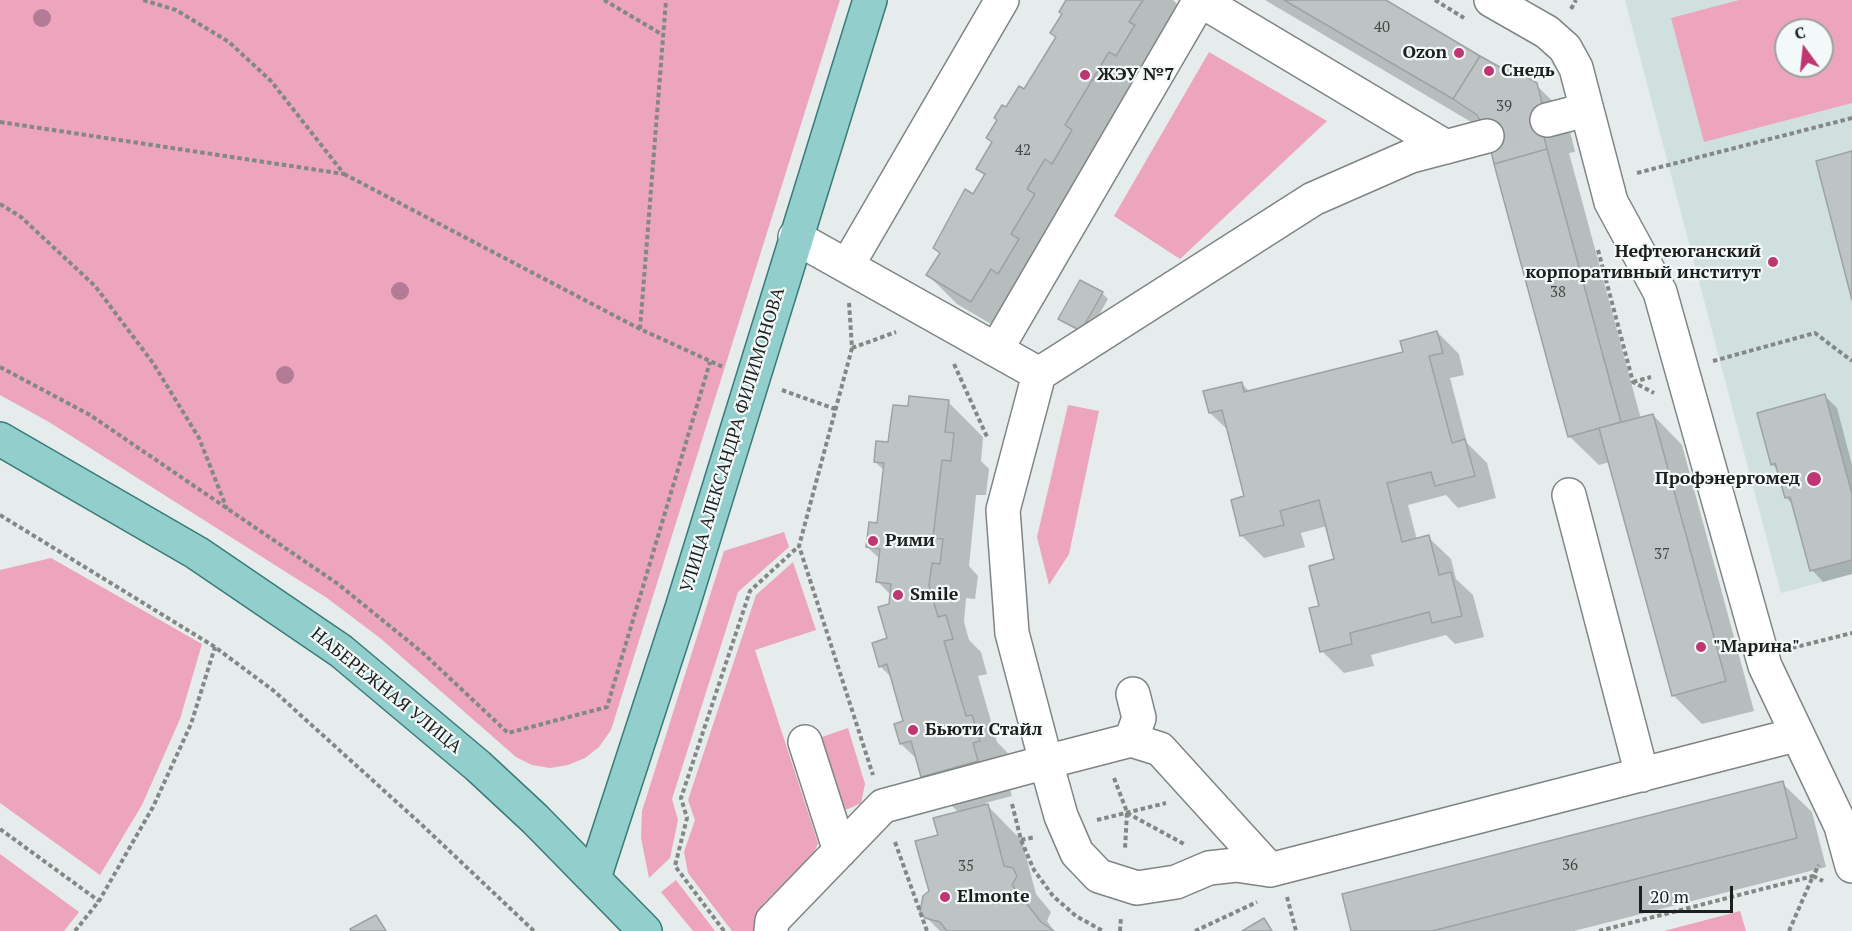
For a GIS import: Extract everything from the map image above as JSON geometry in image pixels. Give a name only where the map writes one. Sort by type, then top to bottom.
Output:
[{"type":"main road","name":"УЛИЦА АЛЕКСАНДРА ФИЛИМОНОВА","points":[[594,878],[682,609],[870,0]]},
{"type":"main road","name":"НАБЕРЕЖНАЯ УЛИЦА","points":[[0,439],[49,465],[197,553],[341,651],[456,746],[594,878],[645,931]]},
{"type":"lane","points":[[847,266],[1002,0]]},
{"type":"lane","points":[[996,350],[1200,0],[1446,147]]},
{"type":"lane","points":[[1491,0],[1547,32],[1565,48],[1575,68],[1611,202],[1660,292],[1765,666],[1795,735],[1846,824],[1842,876]]},
{"type":"lane","points":[[1546,120],[1586,110]]},
{"type":"lane","points":[[1487,136],[1411,156],[1312,199],[1039,374],[1003,510],[1012,633],[1046,762],[1066,828],[1077,853],[1099,876],[1137,888],[1176,882],[1209,868],[1236,864],[1267,884],[1642,775],[1795,735]]},
{"type":"lane","points":[[795,237],[1039,374]]},
{"type":"lane","points":[[1569,495],[1642,775]]},
{"type":"lane","points":[[1131,740],[1139,717],[1133,694]]},
{"type":"lane","points":[[771,931],[772,921],[883,806],[1131,740],[1160,749],[1187,802],[1267,884]]},
{"type":"lane","points":[[805,742],[840,851]]},
{"type":"path","points":[[143,0],[176,10],[229,42],[271,81],[344,174]]},
{"type":"path","points":[[604,0],[663,35]]},
{"type":"path","points":[[640,329],[666,0]]},
{"type":"path","points":[[1605,182],[1852,118]]},
{"type":"path","points":[[0,122],[344,174],[640,329],[730,371]]},
{"type":"path","points":[[0,204],[21,217],[95,286],[153,363],[199,438],[228,510]]},
{"type":"path","points":[[847,266],[852,348],[799,546],[883,806],[927,931]]},
{"type":"path","points":[[1633,382],[1815,333],[1852,361]]},
{"type":"path","points":[[0,367],[90,415],[338,584],[423,653],[508,733],[607,707],[710,362]]},
{"type":"path","points":[[774,388],[835,409]]},
{"type":"path","points":[[0,515],[215,647],[274,691],[328,738],[534,931]]},
{"type":"path","points":[[724,931],[675,866],[687,818],[681,798],[750,591],[799,546]]},
{"type":"path","points":[[75,931],[99,901],[153,807],[191,724],[215,647]]},
{"type":"path","points":[[1112,774],[1127,813]]},
{"type":"path","points":[[1159,795],[1166,802],[1187,802]]},
{"type":"path","points":[[1010,798],[1021,840],[1034,870],[1053,896],[1076,916],[1103,931]]},
{"type":"path","points":[[1021,840],[1166,802],[1187,802]]},
{"type":"path","points":[[1789,931],[1813,876],[1846,824]]},
{"type":"path","points":[[0,829],[99,901]]},
{"type":"path","points":[[1599,931],[1813,876],[1842,876]]},
{"type":"path","points":[[1195,931],[1267,884]]},
{"type":"shaded area","points":[[0,0],[840,0],[611,730],[599,747],[585,758],[568,765],[550,768],[532,765],[516,757],[380,638],[327,598],[49,422],[0,395]]},
{"type":"shaded area","name":"Нефтеюганский корпоративный институт","points":[[1625,0],[1852,0],[1852,574],[1781,593]]},
{"type":"shaded area","points":[[1739,0],[1852,0],[1852,103],[1704,142],[1671,18]]},
{"type":"shaded area","points":[[1209,52],[1327,121],[1180,259],[1114,216]]},
{"type":"shaded area","points":[[1068,405],[1099,411],[1069,554],[1049,585],[1037,537]]},
{"type":"shaded area","points":[[784,532],[789,547],[738,592],[672,799],[678,820],[670,858],[649,878],[641,838],[642,811],[724,551]]},
{"type":"shaded area","points":[[51,558],[202,644],[180,719],[142,805],[100,875],[0,803],[0,570]]},
{"type":"shaded area","points":[[793,562],[816,630],[755,650],[818,843],[814,853],[763,904],[753,931],[732,931],[688,873],[684,852],[695,820],[688,800],[756,595]]},
{"type":"shaded area","points":[[848,728],[865,784],[861,803],[844,809],[816,739]]},
{"type":"shaded area","points":[[0,854],[79,912],[64,931],[0,931]]},
{"type":"shaded area","points":[[676,880],[715,931],[693,931],[661,892]]},
{"type":"shaded area","points":[[1740,911],[1746,931],[1664,931]]},
{"type":"building","points":[[1066,0],[1143,0],[1129,22],[1135,25],[1116,56],[1109,52],[1065,125],[1072,130],[1052,164],[1045,159],[1027,189],[1035,194],[1011,234],[1019,239],[998,274],[991,269],[971,302],[926,275],[940,253],[933,248],[965,189],[973,194],[985,174],[976,169],[992,142],[986,138],[997,120],[994,118],[1002,105],[1006,107],[1019,86],[1024,89],[1056,37],[1050,33],[1062,14],[1059,12]]},
{"type":"building","points":[[1284,0],[1386,0],[1480,56],[1453,99]]},
{"type":"building","points":[[1480,56],[1505,70],[1507,65],[1537,83],[1547,123],[1541,124],[1547,149],[1494,164],[1487,133],[1477,115],[1453,99]]},
{"type":"building","points":[[1547,149],[1621,422],[1568,437],[1494,164]]},
{"type":"building","points":[[1852,151],[1852,300],[1816,161]]},
{"type":"building","points":[[1080,280],[1103,292],[1081,331],[1058,319]]},
{"type":"building","points":[[1437,331],[1443,353],[1429,356],[1452,443],[1465,439],[1475,476],[1435,486],[1431,472],[1387,483],[1402,542],[1429,535],[1439,575],[1451,572],[1462,616],[1432,623],[1429,612],[1350,633],[1352,644],[1320,652],[1309,608],[1319,606],[1309,566],[1334,559],[1319,500],[1280,511],[1284,525],[1240,536],[1231,500],[1244,496],[1222,410],[1209,413],[1203,391],[1242,382],[1244,392],[1403,352],[1400,341]]},
{"type":"building","name":"Профэнергомед","points":[[1825,394],[1852,494],[1852,560],[1810,571],[1790,497],[1785,498],[1775,463],[1771,465],[1757,413]]},
{"type":"building","points":[[909,396],[949,400],[945,432],[954,433],[951,461],[942,460],[933,538],[943,539],[940,564],[932,563],[929,585],[938,617],[946,615],[953,639],[944,641],[966,716],[972,715],[980,741],[973,743],[978,761],[921,777],[911,741],[900,744],[894,724],[903,721],[887,664],[879,667],[872,643],[887,638],[878,607],[889,604],[891,584],[876,582],[880,549],[866,547],[869,522],[877,523],[884,463],[874,462],[876,441],[888,442],[893,405],[908,406]]},
{"type":"building","points":[[1653,414],[1726,681],[1672,696],[1599,428]]},
{"type":"building","points":[[1783,781],[1797,838],[1432,931],[1351,931],[1342,894]]},
{"type":"building","points":[[988,804],[1004,866],[1013,868],[1017,876],[1012,885],[1041,922],[1054,931],[947,931],[940,922],[925,918],[920,912],[923,896],[929,891],[915,841],[938,835],[933,818]]},
{"type":"building","points":[[376,915],[386,931],[351,931],[350,929]]},
{"type":"building","points":[[1264,918],[1272,931],[1242,931]]},
{"type":"tunnel","points":[[1487,136],[1547,120]]},
{"type":"place","name":"Ozon","points":[[1459,53]]},
{"type":"place","name":"Снедь","points":[[1489,71]]},
{"type":"place","name":"ЖЭУ №7","points":[[1085,75]]},
{"type":"place","name":"Нефтеюганский корпоративный институт","points":[[1773,262]]},
{"type":"place","name":"Профэнергомед","points":[[1814,479]]},
{"type":"place","name":"Рими","points":[[873,541]]},
{"type":"place","name":"Smile","points":[[898,595]]},
{"type":"place","name":"\"Марина\"","points":[[1701,647]]},
{"type":"place","name":"Бьюти Стайл","points":[[913,730]]},
{"type":"place","name":"Elmonte","points":[[945,897]]}]
